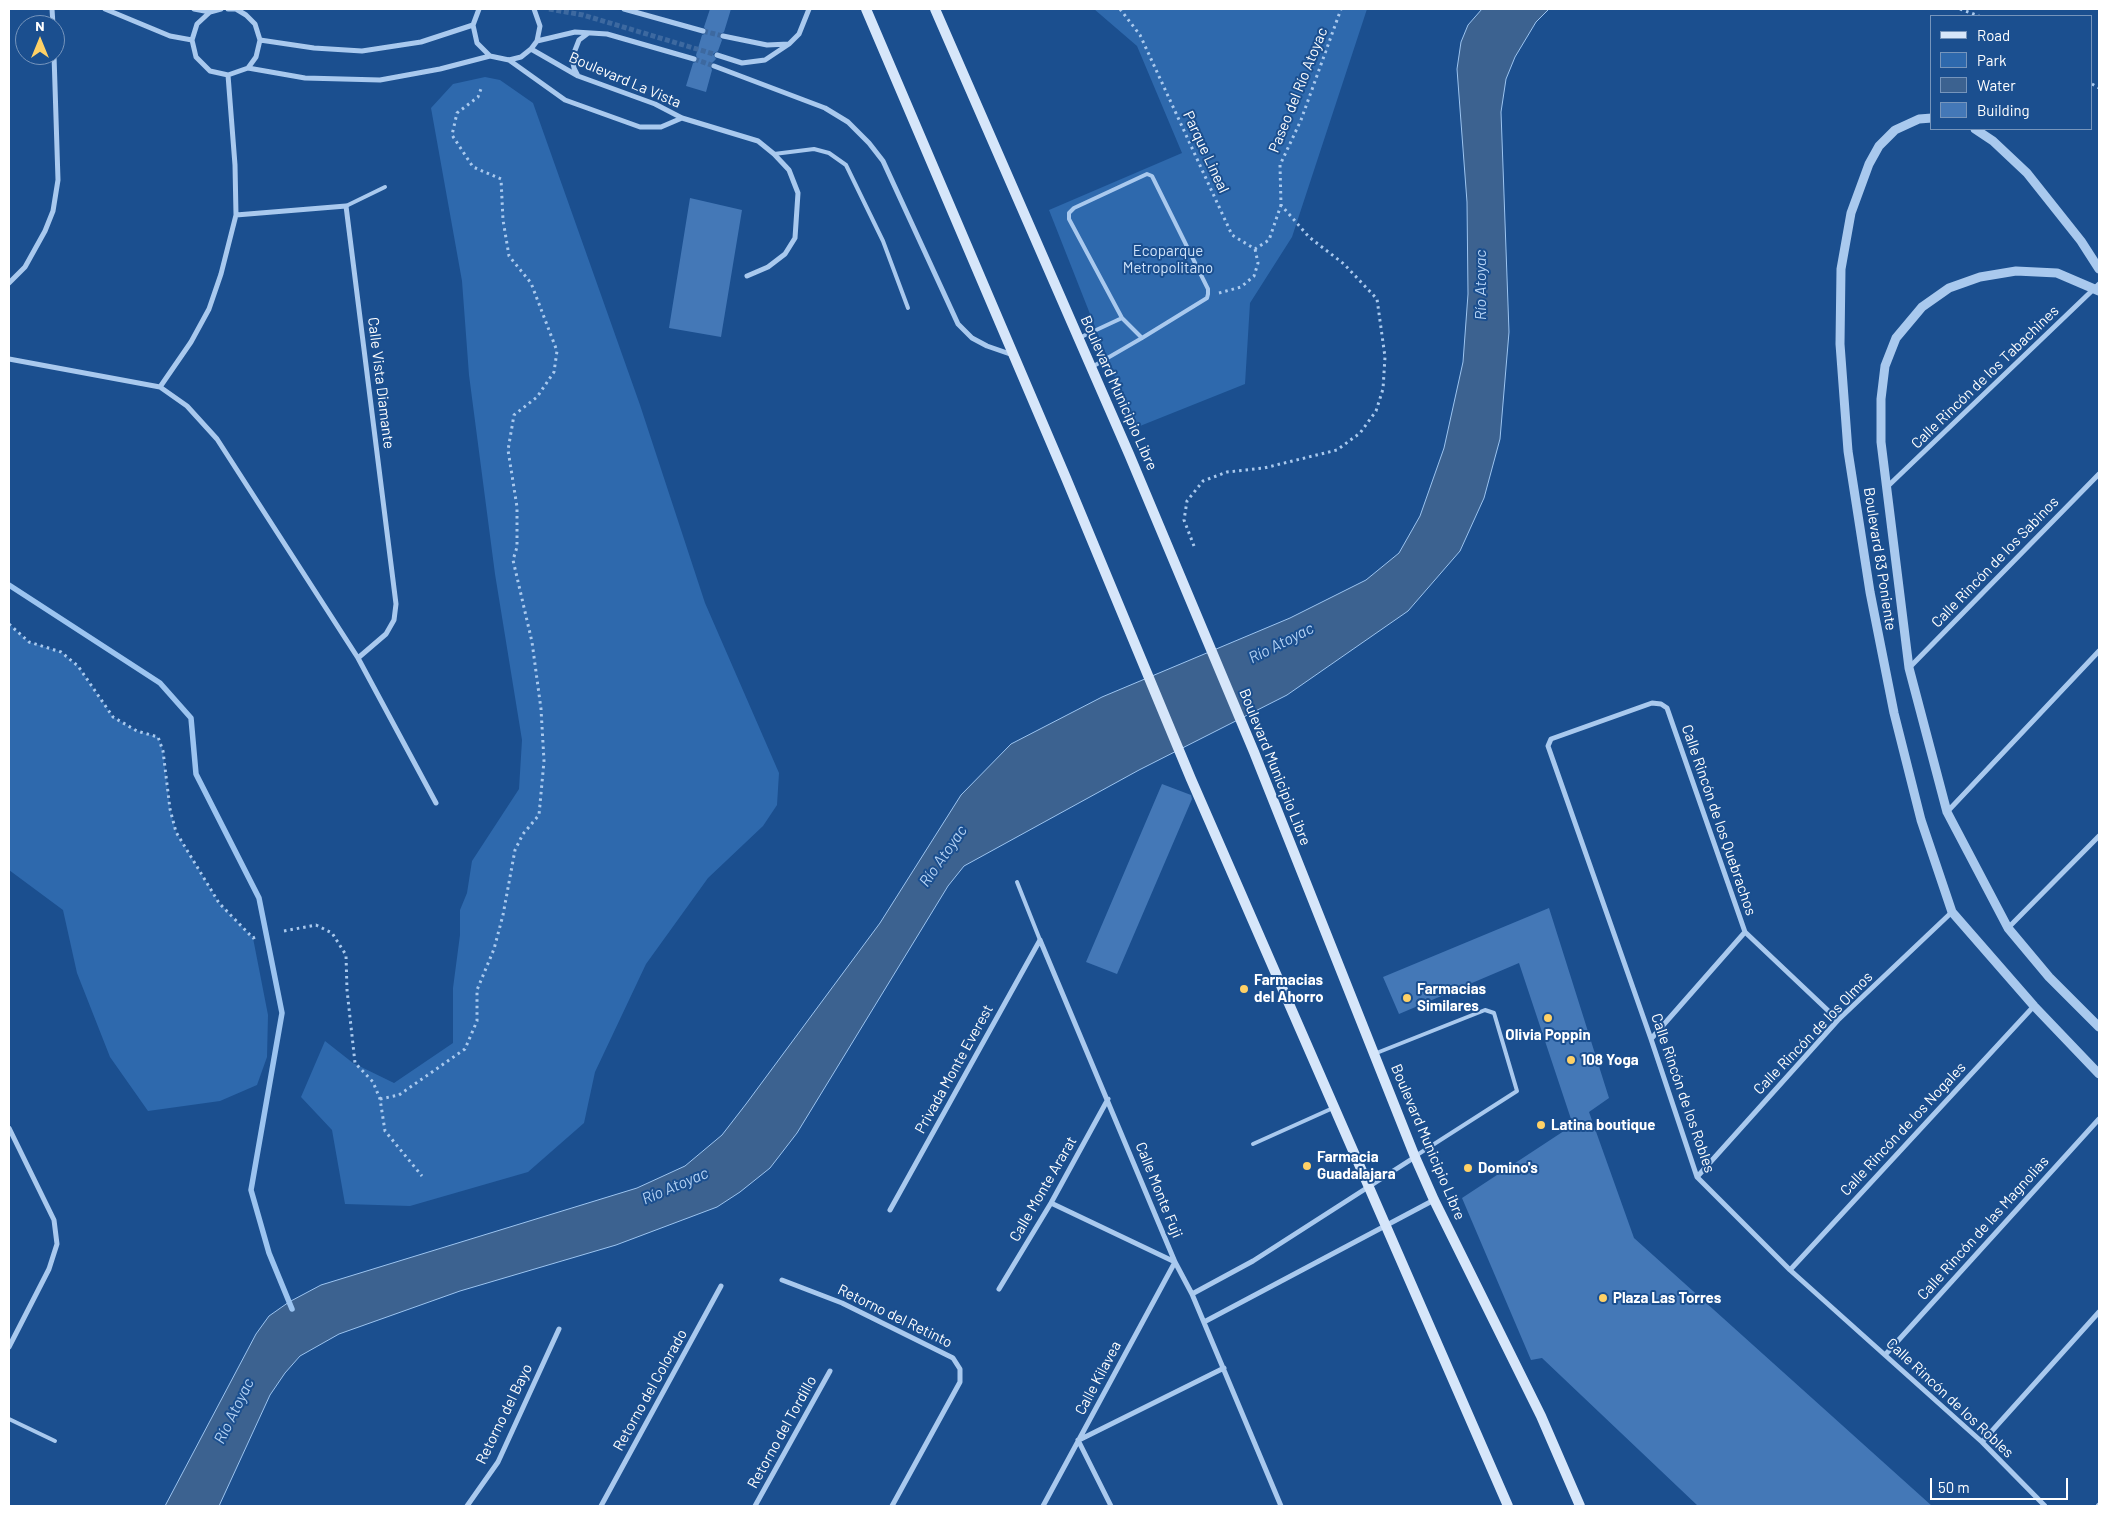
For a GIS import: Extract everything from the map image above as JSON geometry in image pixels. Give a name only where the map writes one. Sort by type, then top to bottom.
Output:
[{"type":"main road","points":[[866,9],[1066,478],[1191,779],[1508,1506]]},
{"type":"main road","name":"Boulevard Municipio Libre","points":[[935,9],[1092,367],[1254,752],[1415,1157],[1434,1200],[1541,1416],[1580,1506]]},
{"type":"street","points":[[105,9],[170,36],[192,40]]},
{"type":"street","points":[[194,9],[210,12],[221,9]]},
{"type":"street","points":[[228,9],[236,9],[255,24],[260,40],[256,56],[248,68]]},
{"type":"street","points":[[479,9],[473,25],[477,43],[490,56]]},
{"type":"street","points":[[210,12],[197,24],[192,40],[196,57],[210,71],[228,75],[248,68],[305,78],[380,80],[440,69],[490,56],[509,60],[521,56],[531,49],[537,41],[540,26],[534,9]]},
{"type":"street","points":[[624,9],[703,30]]},
{"type":"street","points":[[717,55],[742,63],[765,60],[789,44],[798,34],[809,9]]},
{"type":"street","points":[[260,40],[314,48],[362,51],[421,42],[473,25]]},
{"type":"street","name":"Boulevard La Vista","points":[[537,41],[575,32],[621,37],[694,59]]},
{"type":"street","points":[[578,76],[572,58],[579,40],[588,34]]},
{"type":"street","points":[[723,36],[766,45],[789,44]]},
{"type":"street","name":"Boulevard La Vista","points":[[531,49],[578,76],[656,104],[682,118],[758,141],[774,154],[789,170],[798,193],[795,238],[785,254],[768,267],[747,276]]},
{"type":"street","name":"Boulevard La Vista","points":[[509,60],[565,100],[640,126],[661,127],[682,118]]},
{"type":"street","points":[[9,283],[25,267],[45,231],[52,211],[58,180],[54,65]]},
{"type":"street","points":[[714,66],[825,108],[870,143],[883,161],[958,324],[972,338],[987,346],[1014,355]]},
{"type":"street","points":[[160,387],[191,342],[209,309],[222,274],[236,215],[235,165],[228,75]]},
{"type":"street","name":"Boulevard 83 Poniente","points":[[1930,118],[1919,119],[1894,130],[1879,146],[1869,164],[1851,213],[1841,269],[1840,344],[1848,451],[1870,592],[1894,713],[1921,820],[1952,912],[2034,1006],[2099,1074]]},
{"type":"street","points":[[1976,130],[1993,141],[2027,173],[2081,242],[2099,270]]},
{"type":"street","points":[[236,215],[346,206]]},
{"type":"street","name":"Calle Vista Diamante","points":[[346,206],[396,604],[394,620],[386,634],[358,658]]},
{"type":"street","name":"Boulevard 83 Poniente","points":[[2098,288],[2057,273],[2016,271],[1980,277],[1949,288],[1922,307],[1896,338],[1885,366],[1881,407],[1882,442],[1909,668],[1947,812],[2008,928],[2050,976],[2098,1024]]},
{"type":"street","name":"Calle Rincón de los Tabachines","points":[[1887,488],[2098,288]]},
{"type":"street","points":[[9,359],[160,387],[187,406],[217,439],[358,658],[436,803]]},
{"type":"street","name":"Calle Rincón de los Sabinos","points":[[1909,668],[2099,474]]},
{"type":"street","points":[[1947,812],[2099,650]]},
{"type":"street","name":"Calle Rincón de los Robles","points":[[1667,708],[1660,704],[1652,703],[1551,739],[1548,746],[1652,1039],[1696,1177],[1790,1270],[1982,1442],[2045,1506]]},
{"type":"street","name":"Calle Rincón de los Quebrachos","points":[[1667,708],[1745,932],[1838,1020]]},
{"type":"street","points":[[2008,928],[2099,836]]},
{"type":"street","name":"Calle Rincón de los Olmos","points":[[1696,1177],[1838,1020],[1952,912]]},
{"type":"street","points":[[1652,1039],[1745,932]]},
{"type":"street","name":"Calle Monte Fuji","points":[[1040,940],[1175,1262],[1192,1294],[1281,1506]]},
{"type":"street","name":"Privada Monte Everest","points":[[890,1210],[1040,940]]},
{"type":"street","name":"Calle Rincón de los Nogales","points":[[1790,1270],[2034,1006]]},
{"type":"street","name":"Calle Monte Ararat","points":[[999,1289],[1051,1203],[1108,1099]]},
{"type":"street","name":"Calle Rincón de las Magnolias","points":[[1885,1355],[2099,1119]]},
{"type":"street","points":[[9,1128],[54,1220],[57,1244],[49,1269],[9,1348]]},
{"type":"street","points":[[1192,1294],[1253,1261],[1415,1157]]},
{"type":"street","points":[[1204,1322],[1434,1200]]},
{"type":"street","points":[[1051,1203],[1175,1262]]},
{"type":"street","name":"Calle Kilavea","points":[[1043,1506],[1175,1262]]},
{"type":"street","name":"Retorno del Retinto","points":[[782,1280],[842,1303],[953,1358],[960,1369],[960,1382],[892,1506]]},
{"type":"street","name":"Retorno del Colorado","points":[[601,1506],[721,1286]]},
{"type":"street","points":[[1982,1442],[2099,1312]]},
{"type":"street","name":"Retorno del Bayo","points":[[466,1506],[498,1462],[559,1329]]},
{"type":"street","points":[[1110,1506],[1078,1440],[1224,1368]]},
{"type":"street","name":"Retorno del Tordillo","points":[[755,1506],[830,1371]]},
{"type":"lane","points":[[774,154],[814,149],[829,153],[846,165],[882,240],[908,308]]},
{"type":"lane","points":[[1092,367],[1142,338],[1207,298],[1208,289],[1152,176],[1147,174],[1074,208],[1069,218],[1122,318],[1142,338]]},
{"type":"lane","points":[[346,206],[385,187]]},
{"type":"lane","points":[[1078,338],[1122,318]]},
{"type":"lane","name":"Calle Monte Fuji","points":[[1017,882],[1040,940]]},
{"type":"lane","points":[[1374,1054],[1485,1010],[1494,1013],[1517,1091],[1415,1157]]},
{"type":"lane","points":[[1253,1144],[1334,1107]]},
{"type":"lane","points":[[9,1419],[55,1442]]},
{"type":"path","name":"Parque Lineal","points":[[1120,9],[1140,35],[1232,235],[1255,249]]},
{"type":"path","name":"Paseo del Río Atoyac","points":[[1281,205],[1280,165],[1301,120],[1341,9]]},
{"type":"path","points":[[1960,9],[1976,15]]},
{"type":"path","points":[[380,1099],[399,1095],[465,1049],[477,1022],[477,990],[494,949],[515,850],[523,834],[539,814],[544,761],[541,709],[532,642],[513,560],[517,547],[517,507],[508,450],[514,415],[537,397],[554,372],[557,351],[531,283],[509,256],[503,220],[501,179],[473,167],[452,135],[457,113],[478,96],[482,86]]},
{"type":"path","points":[[1208,294],[1241,287],[1254,276],[1258,263],[1255,249],[1270,240],[1281,205]]},
{"type":"path","points":[[1194,546],[1184,520],[1187,501],[1203,481],[1227,472],[1264,468],[1337,450],[1360,433],[1376,411],[1383,389],[1386,357],[1377,299],[1344,264],[1309,237],[1281,205]]},
{"type":"path","points":[[9,624],[29,642],[61,652],[78,666],[113,717],[137,731],[158,737],[163,751],[170,809],[176,832],[219,904],[252,938],[258,936]]},
{"type":"path","points":[[284,931],[316,925],[332,933],[346,955],[347,990],[355,1063],[373,1082],[380,1099],[384,1131],[422,1176]]},
{"type":"green space","name":"Ecoparque Metropolitano","points":[[1094,9],[1367,9],[1292,237],[1250,303],[1245,384],[1135,428],[1049,210],[1182,153],[1137,46]]},
{"type":"green space","points":[[485,77],[500,80],[533,103],[640,405],[705,603],[779,773],[777,805],[763,826],[708,878],[646,964],[595,1072],[584,1123],[528,1172],[410,1206],[345,1204],[332,1130],[301,1097],[325,1041],[353,1063],[394,1083],[453,1043],[453,988],[460,935],[460,910],[467,893],[472,861],[519,789],[522,740],[495,574],[469,375],[462,281],[431,108],[453,84]]},
{"type":"green space","points":[[9,624],[29,642],[61,652],[78,666],[113,717],[137,731],[158,737],[163,751],[170,809],[176,832],[219,903],[253,938],[268,1015],[267,1057],[257,1085],[220,1101],[148,1111],[110,1057],[77,973],[63,910],[9,870]]},
{"type":"water","name":"Río Atoyac","points":[[1482,9],[1549,9],[1536,22],[1515,57],[1506,79],[1501,112],[1509,332],[1500,439],[1484,498],[1460,551],[1408,611],[1287,695],[1139,770],[964,866],[948,886],[797,1133],[770,1168],[740,1192],[717,1207],[616,1245],[460,1291],[339,1334],[300,1356],[285,1373],[270,1395],[219,1506],[165,1506],[256,1334],[269,1316],[289,1302],[321,1285],[637,1188],[685,1166],[722,1135],[746,1104],[880,923],[961,795],[1011,744],[1102,697],[1290,618],[1366,580],[1399,553],[1420,516],[1444,448],[1463,362],[1468,294],[1467,202],[1457,69],[1461,42],[1468,25]]},
{"type":"building","points":[[710,9],[731,9],[724,32],[719,35],[722,40],[718,51],[713,54],[716,59],[710,65],[712,70],[706,92],[686,86],[693,63],[698,61],[696,55],[702,35],[707,33],[704,27]]},
{"type":"building","points":[[690,198],[742,210],[721,337],[669,328]]},
{"type":"building","points":[[1162,784],[1191,795],[1192,799],[1117,974],[1086,962]]},
{"type":"building","name":"Plaza Las Torres","points":[[1549,908],[1609,1098],[1589,1112],[1634,1238],[1932,1506],[1698,1506],[1542,1358],[1531,1360],[1462,1198],[1573,1125],[1519,963],[1399,1014],[1383,977]]},
{"type":"waterway","points":[[9,585],[160,683],[191,718],[196,774],[259,898],[282,1013],[251,1190],[269,1253],[292,1309]]},
{"type":"tunnel","points":[[549,9],[583,15],[717,55]]},
{"type":"tunnel","points":[[703,31],[723,36]]},
{"type":"tunnel","points":[[694,59],[714,66]]},
{"type":"place","name":"Farmacias del Ahorro","points":[[1244,989]]},
{"type":"place","name":"Farmacias Similares","points":[[1407,998]]},
{"type":"place","name":"Olivia Poppin","points":[[1548,1018]]},
{"type":"place","name":"108 Yoga","points":[[1571,1060]]},
{"type":"place","name":"Latina boutique","points":[[1541,1125]]},
{"type":"place","name":"Farmacia Guadalajara","points":[[1307,1166]]},
{"type":"place","name":"Domino's","points":[[1468,1168]]},
{"type":"place","name":"Plaza Las Torres","points":[[1603,1298]]}]
